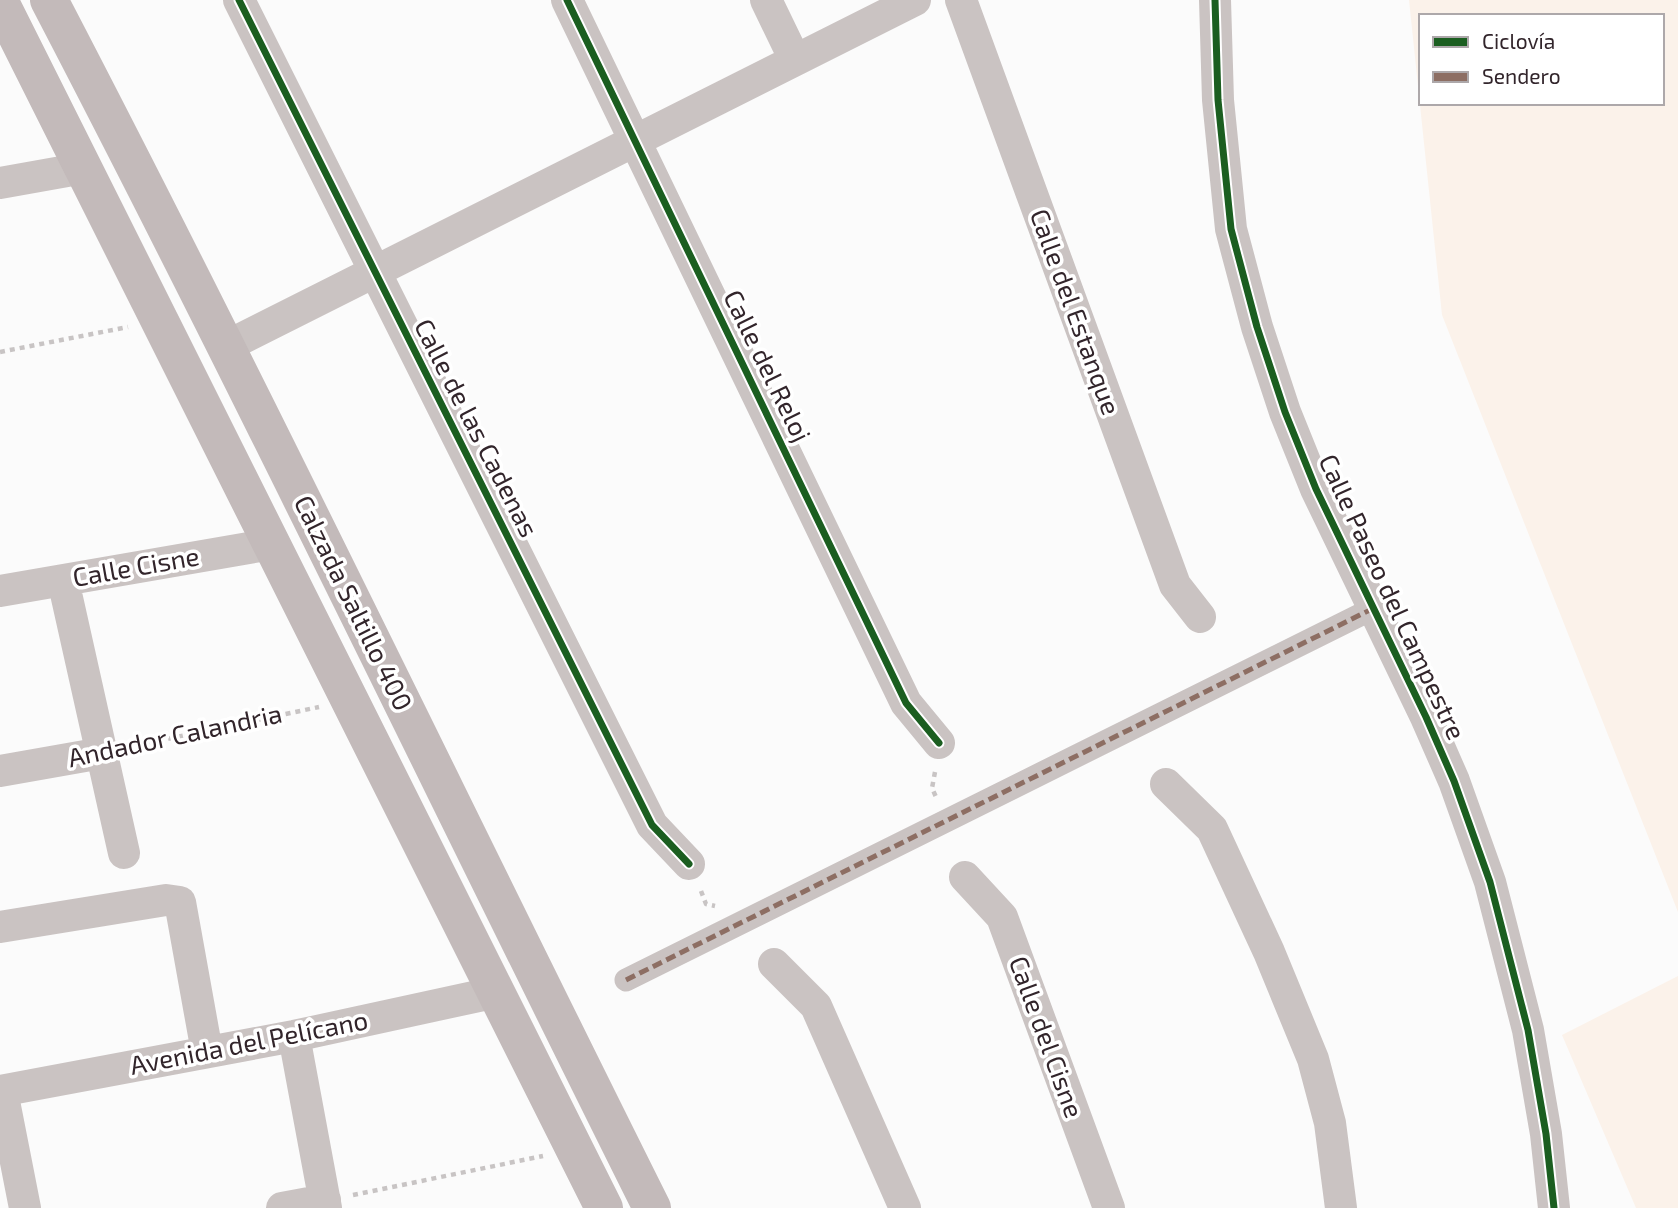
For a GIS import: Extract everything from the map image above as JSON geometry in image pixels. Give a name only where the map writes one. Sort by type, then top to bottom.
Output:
[{"type":"main road","name":"Calzada Saltillo 400","points":[[50,0],[391,678],[652,1208]]},
{"type":"main road","name":"Calzada Saltillo 400","points":[[0,2],[604,1208]]},
{"type":"street","name":"Calle de las Cadenas","points":[[239,0],[652,825],[689,864]]},
{"type":"street","name":"Calle del Reloj","points":[[567,0],[906,703],[939,743]]},
{"type":"street","points":[[766,0],[795,60]]},
{"type":"street","points":[[225,347],[915,0]]},
{"type":"street","name":"Calle del Estanque","points":[[961,0],[1175,585],[1200,617]]},
{"type":"street","name":"Calle Paseo del Campestre","points":[[1215,0],[1218,100],[1231,229],[1253,315],[1285,412],[1316,489],[1454,780],[1490,882],[1528,1030],[1546,1133],[1554,1208]]},
{"type":"street","points":[[0,183],[84,168]]},
{"type":"street","name":"Calle Cisne","points":[[0,591],[272,544]]},
{"type":"street","points":[[64,580],[124,853]]},
{"type":"street","points":[[626,980],[1374,608]]},
{"type":"street","name":"Andador Calandria","points":[[0,771],[102,753]]},
{"type":"street","points":[[1166,784],[1212,829],[1269,952],[1313,1059],[1330,1123],[1341,1208]]},
{"type":"street","name":"Calle del Cisne","points":[[965,877],[1002,917],[1109,1208]]},
{"type":"street","points":[[0,927],[166,900],[180,902],[207,1052]]},
{"type":"street","points":[[774,964],[816,1006],[905,1208]]},
{"type":"street","name":"Avenida del Pelícano","points":[[1,1091],[294,1035],[497,992]]},
{"type":"street","points":[[282,1208],[325,1204],[294,1035]]},
{"type":"street","points":[[1,1091],[25,1208]]},
{"type":"path","points":[[0,352],[160,321]]},
{"type":"path","points":[[939,743],[932,788],[946,821]]},
{"type":"path","points":[[689,864],[706,904],[750,918]]},
{"type":"path","points":[[325,1204],[575,1149]]},
{"type":"shaded area","points":[[1409,0],[1678,0],[1678,912],[1442,315],[1420,105],[1664,105],[1664,14],[1419,14],[1419,95]]},
{"type":"shaded area","points":[[1678,976],[1678,1208],[1636,1208],[1562,1035]]},
{"type":"marked path","points":[[626,980],[1374,608]]},
{"type":"cycle path","points":[[239,0],[652,825],[689,864]]},
{"type":"cycle path","points":[[567,0],[906,703],[939,743]]},
{"type":"cycle path","points":[[1215,0],[1218,100],[1231,229],[1257,327],[1285,412],[1316,489],[1426,717],[1454,781],[1490,882],[1528,1030],[1546,1134],[1554,1208]]}]
